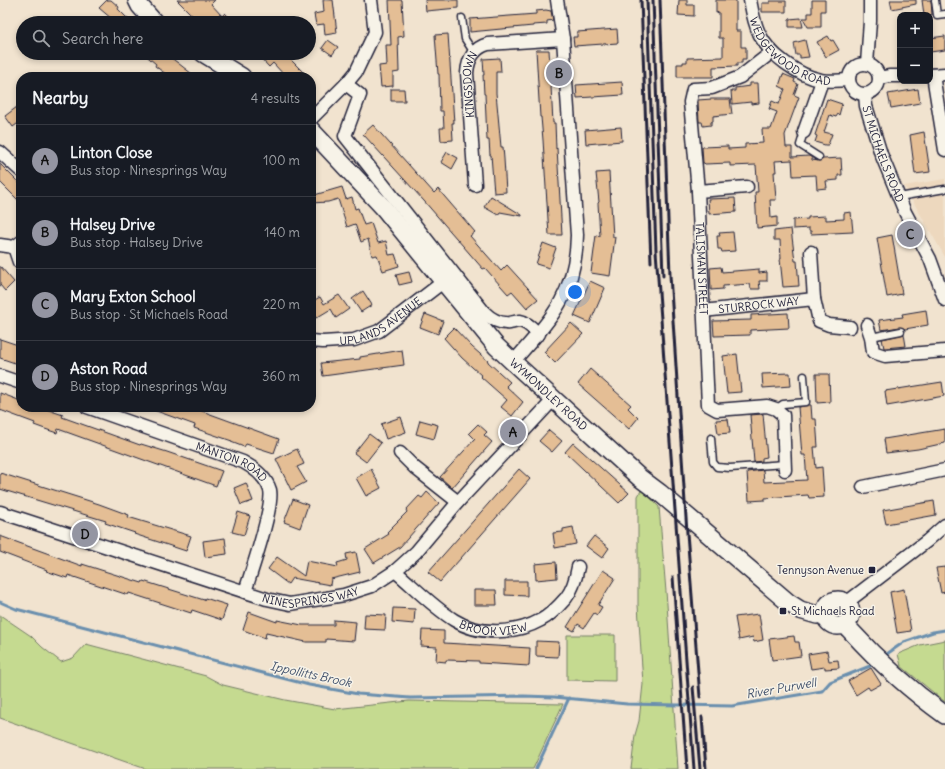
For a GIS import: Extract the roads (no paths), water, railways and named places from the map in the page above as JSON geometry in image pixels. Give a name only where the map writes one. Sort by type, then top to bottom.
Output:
[{"type":"street","points":[[137,0],[149,16]]},
{"type":"street","points":[[316,114],[356,72],[375,32],[371,0]]},
{"type":"street","points":[[513,362],[551,318],[565,294],[572,278],[577,252],[577,229],[563,39],[557,0]]},
{"type":"street","name":"WEDGEWOOD ROAD","points":[[750,0],[759,34],[772,52],[806,76],[822,81],[849,80]]},
{"type":"street","points":[[867,64],[870,0]]},
{"type":"street","name":"KINGSDOWN","points":[[475,185],[467,73],[469,60],[479,48],[488,44],[563,39]]},
{"type":"street","name":"TALISMAN STREET","points":[[772,52],[740,77],[712,88],[693,89],[690,102],[698,191],[708,405],[717,410],[767,406],[776,409]]},
{"type":"street","points":[[215,60],[234,72]]},
{"type":"street","points":[[860,64],[867,64],[874,67],[880,78],[877,87],[872,92],[866,94],[859,93],[852,88],[849,80],[850,74],[853,68],[860,64]]},
{"type":"street","points":[[936,75],[945,150]]},
{"type":"street","points":[[880,78],[897,76]]},
{"type":"street","points":[[804,132],[822,81]]},
{"type":"street","points":[[346,84],[360,95],[345,136],[484,312],[489,317],[500,322],[512,323],[521,321],[529,325],[538,334]]},
{"type":"street","name":"ST MICHAELS ROAD","points":[[866,94],[866,106],[881,154],[905,212],[930,259],[945,300]]},
{"type":"street","name":"WYMONDLEY ROAD","points":[[316,135],[383,207],[496,346],[513,362],[640,478],[660,493],[778,595],[800,610],[817,615],[824,612]]},
{"type":"street","points":[[0,152],[16,166]]},
{"type":"street","points":[[698,191],[747,187]]},
{"type":"street","points":[[0,245],[16,244]]},
{"type":"street","name":"STURROCK WAY","points":[[811,252],[814,299],[819,321],[829,325],[850,327]]},
{"type":"street","name":"UPLANDS AVENUE","points":[[316,341],[354,340],[379,331],[443,282]]},
{"type":"street","name":"STURROCK WAY","points":[[703,311],[814,299]]},
{"type":"street","points":[[869,331],[874,352],[885,356],[945,351]]},
{"type":"street","points":[[0,376],[16,381]]},
{"type":"street","name":"NINESPRINGS WAY","points":[[0,512],[245,592],[290,604],[344,595],[372,586],[395,571],[416,552],[458,502],[554,399]]},
{"type":"street","points":[[776,409],[783,415],[785,467]]},
{"type":"street","name":"MANTON ROAD","points":[[101,412],[243,462],[260,474],[270,491],[269,508],[245,592]]},
{"type":"street","points":[[400,453],[415,468],[458,502]]},
{"type":"street","points":[[863,487],[927,475],[945,470]]},
{"type":"street","points":[[846,603],[927,541],[945,525]]},
{"type":"street","name":"BROOK VIEW","points":[[395,571],[454,620],[473,628],[497,632],[521,628],[541,620],[553,612],[567,597],[575,582],[578,567]]},
{"type":"street","points":[[838,600],[846,603],[850,609],[850,616],[845,624],[837,626],[832,625],[827,620],[824,612],[827,606],[833,601],[838,600]]},
{"type":"street","points":[[845,624],[888,670],[945,715]]},
{"type":"lane","points":[[935,0],[937,15],[945,14]]},
{"type":"lane","points":[[462,18],[465,39],[474,53]]},
{"type":"lane","points":[[804,132],[800,145],[819,157]]},
{"type":"lane","points":[[899,197],[945,189]]},
{"type":"lane","points":[[869,331],[901,331]]},
{"type":"lane","points":[[776,409],[783,404],[806,402],[804,376]]},
{"type":"lane","points":[[711,438],[713,462],[718,467],[785,467]]},
{"type":"waterway","name":"Ippollitts Brook","points":[[0,602],[16,609],[309,685],[358,694],[410,698],[524,696],[554,697],[627,704],[732,706],[822,691],[830,682],[874,663]]},
{"type":"waterway","name":"River Purwell","points":[[884,656],[904,642],[933,632],[945,630]]},
{"type":"waterway","points":[[536,769],[569,698]]},
{"type":"railway","points":[[641,0],[651,262]]},
{"type":"railway","points":[[647,0],[656,251],[694,769]]},
{"type":"railway","points":[[653,0],[663,276]]},
{"type":"railway","points":[[660,0],[670,275],[687,533],[700,697]]},
{"type":"railway","points":[[673,577],[687,769]]},
{"type":"railway","points":[[693,687],[700,769]]},
{"type":"railway","points":[[702,717],[706,769]]},
{"type":"place","name":"Halsey Drive","points":[[559,73]]},
{"type":"place","name":"Mary Exton School","points":[[910,234]]},
{"type":"place","name":"Linton Close","points":[[513,432]]},
{"type":"place","name":"Aston Road","points":[[85,534]]},
{"type":"place","name":"Tennyson Avenue","points":[[872,570]]},
{"type":"place","name":"St Michaels Road","points":[[783,611]]}]
